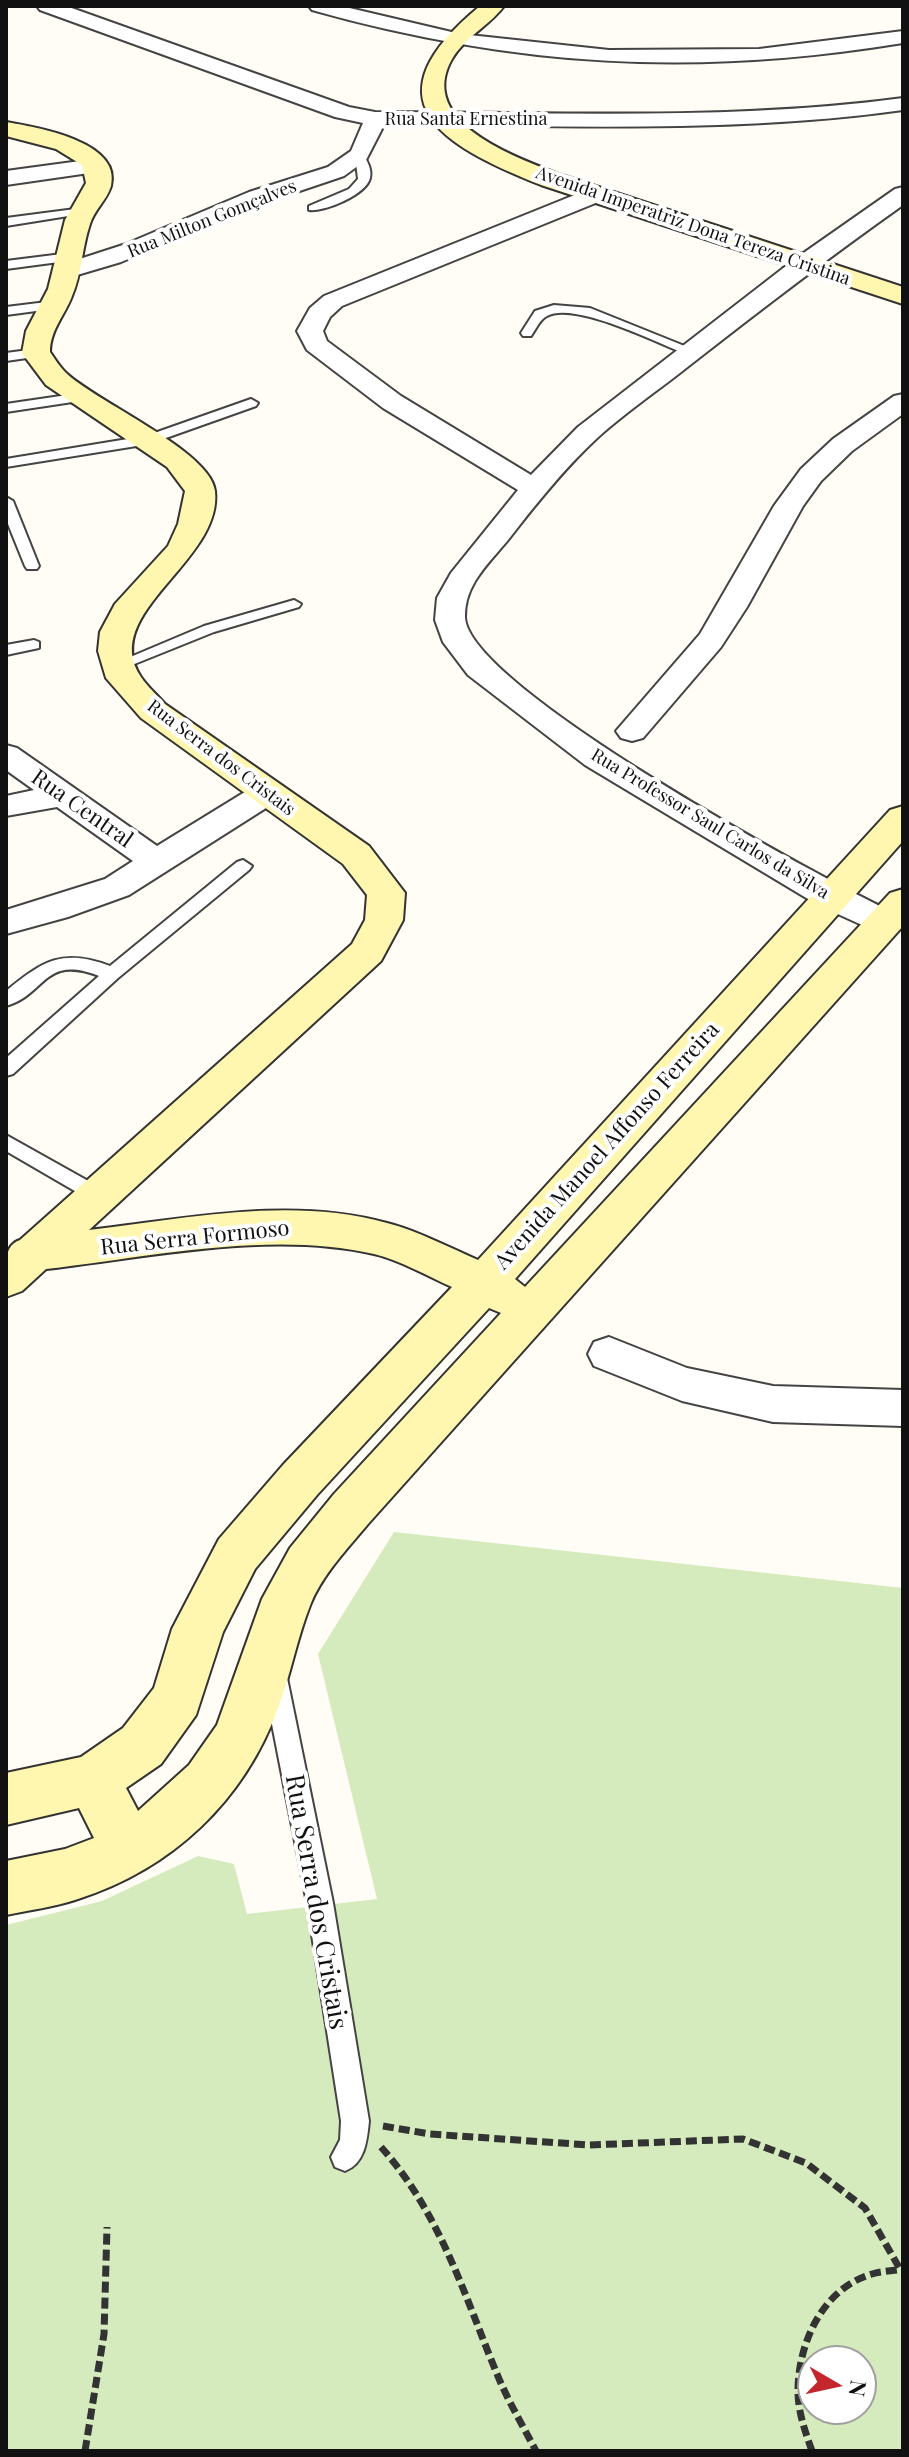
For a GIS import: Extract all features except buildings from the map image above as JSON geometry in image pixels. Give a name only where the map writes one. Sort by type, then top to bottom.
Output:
[{"type":"main road","points":[[440,118],[432,96],[434,78],[441,60],[455,39],[493,6]]},
{"type":"main road","name":"Avenida Imperatriz Dona Tereza Cristina","points":[[440,118],[474,143],[513,163],[595,195],[903,296]]},
{"type":"main road","points":[[6,129],[58,140],[77,150],[95,166],[100,179],[77,223],[69,264],[55,305],[21,355],[149,440],[178,461],[195,479],[200,504],[182,549],[127,611],[117,632],[117,666]]},
{"type":"main road","name":"Rua Serra dos Cristais","points":[[15,1261],[99,1196],[367,952],[384,920],[386,893],[356,855],[265,794],[153,711],[123,678],[117,666]]},
{"type":"main road","name":"Avenida Manoel Affonso Ferreira","points":[[93,1780],[142,1746],[160,1725],[177,1698],[198,1629],[237,1554],[308,1471],[485,1282],[903,818]]},
{"type":"main road","points":[[6,1888],[83,1871],[128,1849],[173,1816],[207,1784],[236,1744],[252,1710],[269,1646],[289,1595],[351,1509],[894,912]]},
{"type":"main road","name":"Rua Serra Formoso","points":[[15,1261],[266,1227],[332,1229],[385,1239],[485,1282],[531,1310]]},
{"type":"main road","points":[[6,1799],[93,1780],[128,1849]]},
{"type":"street","name":"Rua Santa Ernestina","points":[[47,6],[343,112],[375,119],[748,117],[844,112],[903,104]]},
{"type":"street","points":[[319,6],[390,27],[537,50],[667,56],[792,54],[903,37]]},
{"type":"street","points":[[359,156],[368,143],[375,119]]},
{"type":"street","name":"Rua Milton Gomçalves","points":[[69,264],[113,259],[245,202],[327,175],[359,156]]},
{"type":"street","points":[[6,178],[95,166]]},
{"type":"street","name":"Rua Professor Saul Carlos da Silva","points":[[894,912],[830,897],[596,758],[479,668],[458,642],[450,620],[452,598],[461,579],[534,488],[587,433],[804,264],[903,194]]},
{"type":"street","points":[[534,488],[392,402],[316,345],[310,331],[319,313],[333,301],[595,195]]},
{"type":"street","points":[[632,731],[672,690],[705,649],[787,507],[813,471],[903,402]]},
{"type":"street","name":"Rua Central","points":[[6,755],[158,863]]},
{"type":"street","points":[[6,922],[56,909],[117,887],[265,794]]},
{"type":"street","points":[[6,806],[63,795]]},
{"type":"street","points":[[609,1354],[682,1384],[773,1404],[903,1408]]},
{"type":"lane","points":[[313,208],[353,191],[364,180],[364,167],[359,156]]},
{"type":"lane","points":[[6,222],[83,211]]},
{"type":"lane","points":[[6,265],[69,264]]},
{"type":"lane","points":[[6,311],[55,305]]},
{"type":"lane","points":[[527,333],[539,314],[569,308],[586,311],[691,351]]},
{"type":"lane","points":[[6,408],[81,397]]},
{"type":"lane","points":[[6,463],[149,440],[251,403]]},
{"type":"lane","points":[[6,501],[32,566]]},
{"type":"lane","points":[[117,666],[209,629],[294,604]]},
{"type":"lane","points":[[6,650],[34,645]]},
{"type":"lane","points":[[6,1069],[112,974],[243,866]]},
{"type":"lane","points":[[6,1000],[54,965],[65,961],[87,964],[112,974]]},
{"type":"lane","points":[[6,1142],[99,1196]]},
{"type":"lane","name":"Rua Serra dos Cristais","points":[[269,1646],[320,1903],[355,2121],[353,2143],[345,2157]]},
{"type":"path","points":[[355,2121],[430,2134],[589,2145],[743,2139],[806,2163],[865,2208],[901,2269],[871,2273],[843,2287],[822,2308],[807,2336],[799,2368],[799,2405],[812,2451]]},
{"type":"path","points":[[355,2121],[400,2164],[455,2262],[499,2377],[536,2451]]},
{"type":"path","points":[[85,2451],[104,2334],[107,2227]]},
{"type":"green space","points":[[394,1532],[903,1588],[903,2451],[6,2451],[6,1925],[102,1901],[198,1856],[234,1864],[247,1914],[377,1899],[318,1654]]}]
